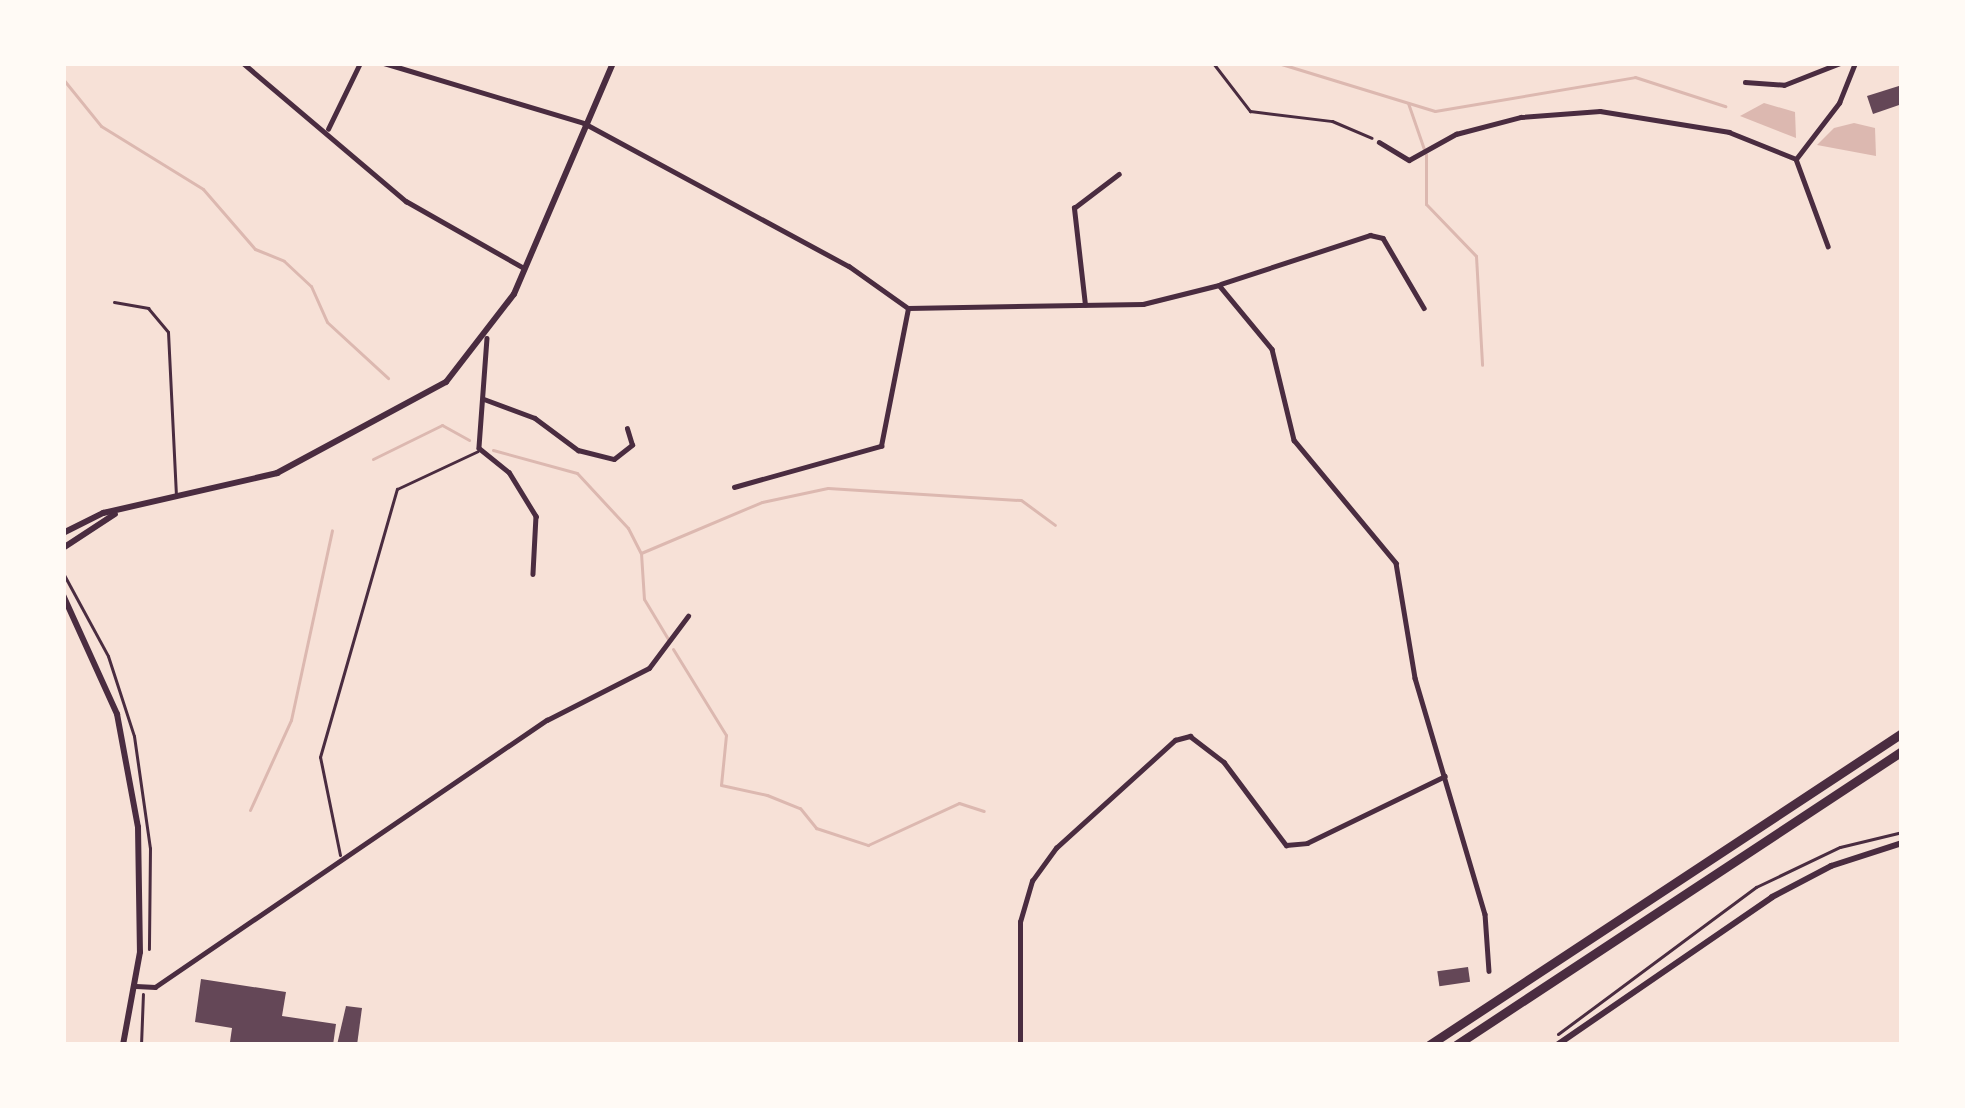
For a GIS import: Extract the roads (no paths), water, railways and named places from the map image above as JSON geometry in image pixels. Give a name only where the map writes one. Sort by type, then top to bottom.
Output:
[{"type":"highway","points":[[1429,1045],[1902,733]]},
{"type":"highway","points":[[1456,1045],[1902,751]]},
{"type":"main road","points":[[63,532],[121,510],[278,472],[354,437],[446,382],[487,338],[524,268],[613,63]]},
{"type":"main road","points":[[63,548],[121,510]]},
{"type":"main road","points":[[63,595],[109,688],[130,765],[142,875],[136,986],[127,1042]]},
{"type":"main road","points":[[1557,1045],[1772,897],[1831,866],[1902,843]]},
{"type":"street","points":[[243,63],[328,129],[406,202],[524,268]]},
{"type":"street","points":[[328,129],[360,63]]},
{"type":"street","points":[[384,63],[584,123],[849,266],[908,308],[1167,301],[1370,235],[1384,238],[1424,308]]},
{"type":"street","points":[[1745,82],[1784,85],[1840,63]]},
{"type":"street","points":[[1796,159],[1839,104],[1856,63]]},
{"type":"street","points":[[1379,142],[1409,160],[1456,134],[1521,117],[1600,112],[1729,132],[1796,159],[1828,246]]},
{"type":"street","points":[[1085,306],[1074,208],[1119,174]]},
{"type":"street","points":[[1219,285],[1272,349],[1294,440],[1396,563],[1414,678],[1485,914],[1489,971]]},
{"type":"street","points":[[734,487],[881,446],[908,308]]},
{"type":"street","points":[[487,338],[479,448],[509,472],[536,516],[533,574]]},
{"type":"street","points":[[484,400],[535,418],[578,450],[614,459],[632,445],[627,429]]},
{"type":"street","points":[[136,986],[155,987],[340,855],[597,688],[649,668],[688,616]]},
{"type":"street","points":[[1020,1045],[1020,922],[1032,881],[1056,848],[1175,740],[1190,736],[1224,762],[1286,845],[1307,843],[1445,776]]},
{"type":"lane","points":[[114,302],[148,308],[168,332],[177,499]]},
{"type":"lane","points":[[340,855],[320,757],[397,489],[462,464],[479,448]]},
{"type":"waterway","points":[[1278,63],[1435,111],[1635,77],[1725,106]]},
{"type":"waterway","points":[[63,79],[101,126],[203,189],[255,249],[284,261],[311,286],[327,322],[388,378]]},
{"type":"waterway","points":[[1408,103],[1426,155],[1426,204],[1476,256],[1482,365]]},
{"type":"waterway","points":[[373,459],[442,425],[469,440]]},
{"type":"waterway","points":[[493,450],[577,473],[628,528],[641,553],[644,599],[668,639]]},
{"type":"waterway","points":[[641,553],[762,502],[828,488],[1021,500],[1055,525]]},
{"type":"waterway","points":[[250,810],[291,720],[332,530]]},
{"type":"waterway","points":[[673,649],[726,735],[721,785],[800,808],[816,828],[868,845],[959,803],[984,811]]}]
